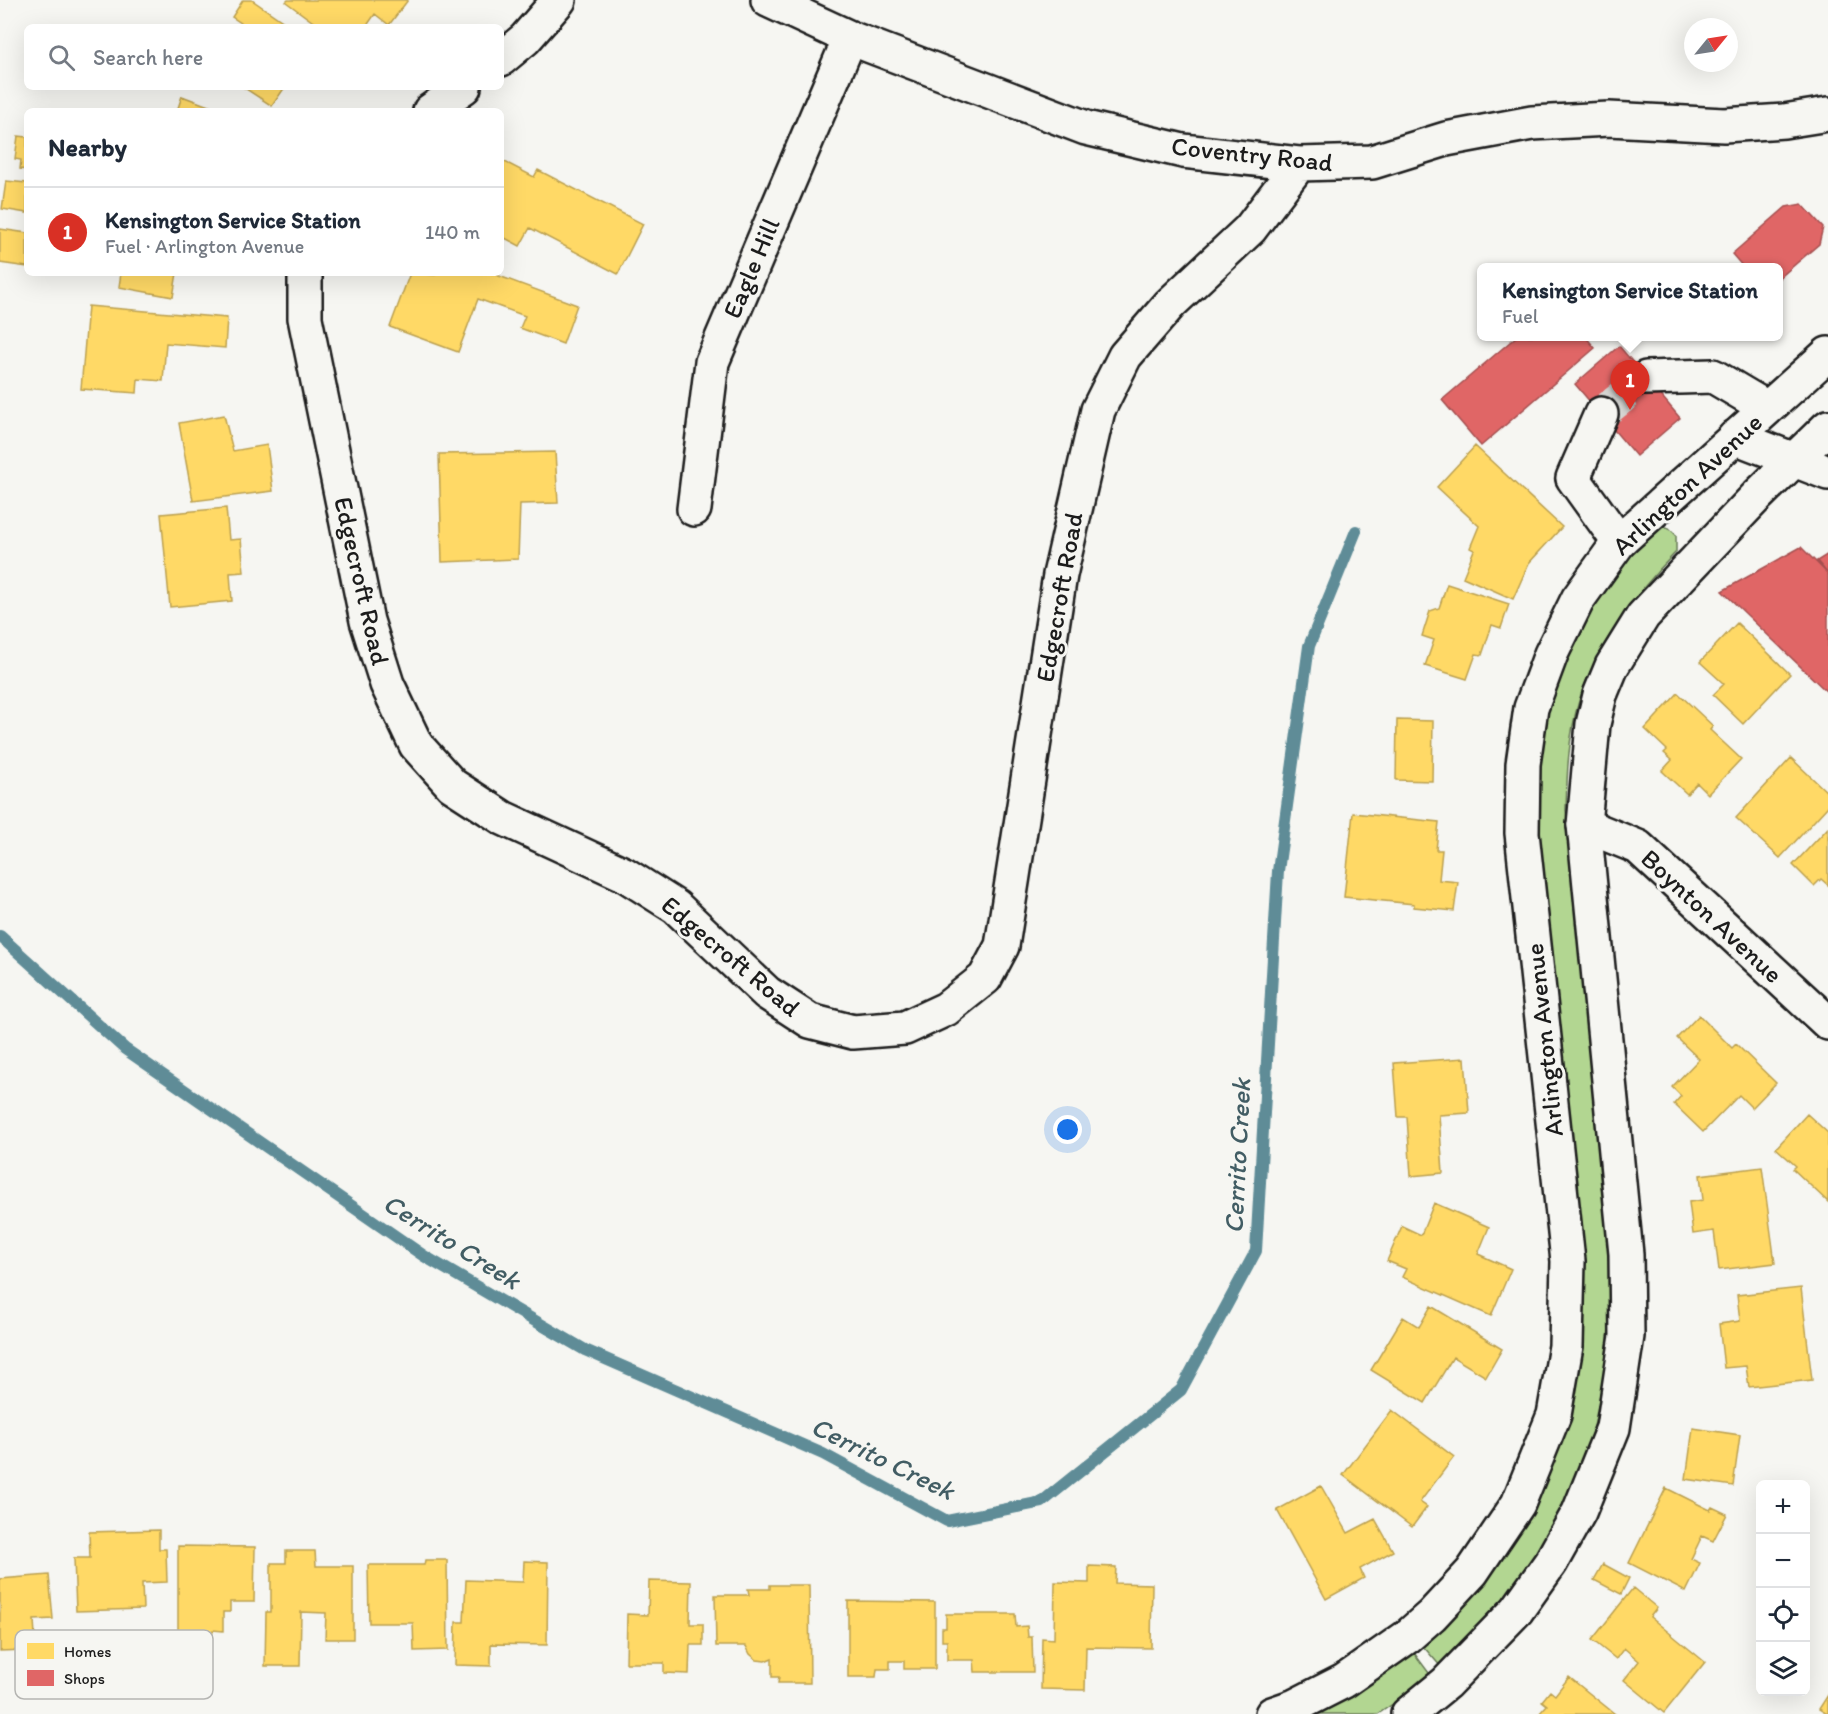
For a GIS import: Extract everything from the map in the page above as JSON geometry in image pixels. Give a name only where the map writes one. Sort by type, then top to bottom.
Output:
[{"type":"street","points":[[504,56],[525,39],[559,0]]},
{"type":"street","name":"Coventry Road","points":[[768,0],[850,38],[1086,128],[1184,151],[1299,164],[1372,162],[1446,139],[1532,123],[1609,119],[1724,124],[1784,122],[1828,114]]},
{"type":"street","name":"Eagle Hill","points":[[694,509],[712,362],[850,38]]},
{"type":"street","points":[[434,108],[460,90]]},
{"type":"street","name":"Edgecroft Road","points":[[305,276],[305,318],[367,621],[387,684],[416,745],[452,785],[503,818],[624,874],[676,907],[767,993],[810,1021],[853,1032],[905,1028],[946,1009],[985,978],[1002,946],[1060,575],[1098,410],[1125,356],[1170,304],[1250,230],[1299,164]]},
{"type":"street","name":"Arlington Avenue","points":[[1272,1714],[1295,1706],[1344,1681],[1407,1637],[1432,1615],[1472,1572],[1518,1504],[1554,1415],[1566,1346],[1568,1261],[1522,833],[1523,764],[1531,708],[1551,654],[1578,599],[1619,542],[1828,354]]},
{"type":"street","points":[[1646,378],[1713,376],[1767,408]]},
{"type":"street","points":[[1601,414],[1573,478],[1619,542]]},
{"type":"street","points":[[1408,1714],[1446,1683],[1517,1610],[1551,1562],[1579,1512],[1613,1428],[1627,1336],[1626,1254],[1584,825],[1593,724],[1600,695],[1611,666],[1643,616],[1828,427]]},
{"type":"street","points":[[1734,437],[1828,473]]},
{"type":"street","name":"Boynton Avenue","points":[[1584,825],[1638,847],[1828,1023]]},
{"type":"green space","points":[[1660,526],[1669,528],[1676,535],[1676,552],[1632,602],[1607,641],[1586,681],[1575,715],[1568,769],[1566,810],[1609,1238],[1611,1308],[1605,1367],[1594,1427],[1573,1489],[1555,1527],[1482,1634],[1442,1668],[1422,1645],[1564,1416],[1537,858],[1536,732],[1563,648],[1619,561]]},
{"type":"green space","points":[[1414,1653],[1432,1677],[1378,1714],[1306,1714],[1362,1687]]},
{"type":"building: Homes","points":[[243,0],[252,0],[287,24],[242,24],[232,17]]},
{"type":"building: Homes","points":[[288,0],[408,0],[390,24],[375,14],[368,24],[316,24],[286,2]]},
{"type":"building: Homes","points":[[248,90],[283,90],[272,106]]},
{"type":"building: Homes","points":[[182,96],[214,108],[178,108]]},
{"type":"building: Homes","points":[[18,136],[24,137],[24,170],[20,169],[21,160],[15,159]]},
{"type":"building: Homes","points":[[504,162],[534,177],[538,170],[643,224],[618,274],[530,228],[520,246],[504,238]]},
{"type":"building: Homes","points":[[6,181],[24,183],[24,213],[2,209]]},
{"type":"building: Homes","points":[[0,229],[24,233],[24,267],[0,263]]},
{"type":"building: Homes","points":[[121,276],[176,276],[173,297],[119,287]]},
{"type":"building: Homes","points":[[409,276],[499,276],[577,305],[563,344],[520,328],[525,316],[478,299],[458,352],[390,327]]},
{"type":"building: Homes","points":[[88,306],[227,318],[225,348],[166,343],[163,381],[138,379],[137,393],[81,389]]},
{"type":"building: Homes","points":[[224,415],[233,451],[267,445],[273,491],[193,501],[179,423]]},
{"type":"building: Homes","points":[[1475,446],[1562,527],[1529,563],[1513,599],[1463,577],[1474,550],[1470,548],[1479,526],[1437,487]]},
{"type":"building: Homes","points":[[555,452],[558,503],[520,504],[518,559],[442,562],[439,454]]},
{"type":"building: Homes","points":[[226,508],[229,540],[241,539],[244,572],[230,573],[232,601],[170,607],[161,514]]},
{"type":"building: Homes","points":[[1447,584],[1509,604],[1501,628],[1492,625],[1482,655],[1476,654],[1467,679],[1425,666],[1434,640],[1422,636],[1430,611],[1439,608]]},
{"type":"building: Homes","points":[[1737,623],[1790,674],[1743,724],[1713,695],[1724,684],[1700,662]]},
{"type":"building: Homes","points":[[1678,693],[1713,726],[1710,730],[1741,759],[1708,794],[1697,783],[1687,794],[1662,771],[1672,760],[1664,753],[1667,750],[1645,729]]},
{"type":"building: Homes","points":[[1397,720],[1433,721],[1432,781],[1396,780]]},
{"type":"building: Homes","points":[[1791,758],[1828,793],[1828,806],[1780,858],[1736,818]]},
{"type":"building: Homes","points":[[1353,813],[1439,822],[1436,850],[1442,850],[1439,880],[1458,882],[1454,911],[1414,907],[1414,904],[1344,897]]},
{"type":"building: Homes","points":[[1828,828],[1828,885],[1821,879],[1814,886],[1793,865]]},
{"type":"building: Homes","points":[[1699,1015],[1732,1048],[1736,1044],[1776,1083],[1752,1108],[1739,1095],[1703,1132],[1674,1104],[1681,1096],[1672,1087],[1699,1059],[1677,1038]]},
{"type":"building: Homes","points":[[1465,1058],[1469,1113],[1439,1115],[1443,1173],[1411,1176],[1407,1117],[1398,1117],[1394,1063]]},
{"type":"building: Homes","points":[[1807,1114],[1828,1133],[1828,1202],[1793,1169],[1796,1166],[1776,1148]]},
{"type":"building: Homes","points":[[1762,1167],[1775,1263],[1719,1270],[1714,1231],[1693,1234],[1689,1202],[1703,1200],[1700,1175]]},
{"type":"building: Homes","points":[[1434,1203],[1489,1227],[1478,1254],[1511,1269],[1491,1316],[1402,1277],[1406,1269],[1387,1261],[1402,1226],[1421,1235]]},
{"type":"building: Homes","points":[[1801,1288],[1812,1380],[1749,1387],[1746,1366],[1724,1368],[1719,1324],[1740,1321],[1737,1295]]},
{"type":"building: Homes","points":[[1431,1306],[1502,1349],[1486,1377],[1453,1357],[1425,1403],[1371,1370],[1403,1317],[1419,1327]]},
{"type":"building: Homes","points":[[1392,1410],[1454,1457],[1420,1502],[1427,1507],[1412,1527],[1343,1475]]},
{"type":"building: Homes","points":[[1693,1428],[1740,1435],[1733,1486],[1686,1479]]},
{"type":"building: Homes","points":[[1321,1486],[1348,1533],[1375,1519],[1393,1551],[1360,1569],[1364,1578],[1326,1599],[1277,1510]]},
{"type":"building: Homes","points":[[1666,1488],[1710,1510],[1712,1507],[1727,1514],[1713,1541],[1702,1536],[1691,1559],[1700,1563],[1686,1592],[1629,1563]]},
{"type":"building: Homes","points":[[159,1530],[159,1549],[166,1549],[167,1582],[142,1583],[143,1609],[76,1611],[74,1558],[90,1558],[89,1532]]},
{"type":"building: Homes","points":[[178,1546],[255,1547],[254,1602],[230,1602],[230,1612],[223,1612],[223,1631],[178,1630]]},
{"type":"building: Homes","points":[[286,1551],[315,1551],[316,1566],[353,1566],[353,1639],[325,1639],[326,1613],[301,1612],[300,1666],[265,1666],[266,1612],[271,1612],[271,1563],[286,1563]]},
{"type":"building: Homes","points":[[425,1560],[447,1560],[448,1650],[414,1651],[413,1623],[369,1623],[368,1565],[424,1565]]},
{"type":"building: Homes","points":[[524,1561],[548,1562],[547,1645],[491,1644],[491,1666],[455,1665],[456,1622],[464,1622],[466,1580],[523,1582]]},
{"type":"building: Homes","points":[[1603,1564],[1629,1578],[1621,1594],[1594,1580]]},
{"type":"building: Homes","points":[[1089,1566],[1116,1567],[1115,1583],[1152,1584],[1151,1648],[1086,1647],[1085,1690],[1041,1689],[1042,1638],[1054,1639],[1055,1582],[1089,1583]]},
{"type":"building: Homes","points":[[49,1575],[53,1619],[34,1620],[35,1630],[15,1630],[15,1650],[0,1651],[0,1579]]},
{"type":"building: Homes","points":[[649,1581],[691,1582],[690,1624],[703,1624],[703,1645],[690,1645],[689,1674],[664,1673],[664,1663],[626,1663],[627,1614],[648,1615]]},
{"type":"building: Homes","points":[[770,1585],[809,1585],[810,1683],[778,1683],[779,1677],[772,1677],[772,1658],[765,1661],[757,1660],[746,1646],[716,1646],[715,1595],[749,1595],[748,1589],[770,1589]]},
{"type":"building: Homes","points":[[1633,1588],[1657,1608],[1650,1617],[1705,1662],[1664,1713],[1624,1680],[1639,1661],[1624,1648],[1616,1659],[1592,1640]]},
{"type":"building: Homes","points":[[848,1601],[935,1602],[935,1669],[904,1669],[904,1661],[890,1661],[890,1669],[877,1669],[876,1677],[848,1677]]},
{"type":"building: Homes","points":[[946,1614],[1015,1614],[1016,1627],[1027,1626],[1028,1637],[1032,1637],[1033,1672],[975,1672],[974,1660],[947,1660],[947,1641],[942,1641],[942,1628],[946,1628]]},
{"type":"building: Homes","points":[[1569,1677],[1615,1714],[1539,1714],[1547,1705],[1542,1701],[1550,1691],[1555,1695]]},
{"type":"building: Homes","points":[[1828,1695],[1828,1714],[1827,1714],[1819,1709]]},
{"type":"building: Shops","points":[[1802,204],[1823,227],[1819,244],[1783,275],[1783,263],[1740,263],[1732,254],[1786,207]]},
{"type":"building: Shops","points":[[1511,341],[1589,341],[1595,348],[1481,446],[1442,400]]},
{"type":"building: Shops","points":[[1619,346],[1680,418],[1636,456],[1575,384]]},
{"type":"building: Shops","points":[[1801,547],[1828,574],[1828,693],[1722,591]]},
{"type":"building: Shops","points":[[1828,554],[1828,574],[1817,561]]},
{"type":"waterway","name":"Cerrito Creek","points":[[0,936],[125,1049],[424,1256],[585,1350],[823,1454],[947,1521],[1042,1502],[1181,1390],[1256,1251],[1278,871],[1309,646],[1356,531]]},
{"type":"tunnel","points":[[1601,414],[1646,378]]},
{"type":"place","name":"Kensington Service Station","points":[[1630,410]]}]
